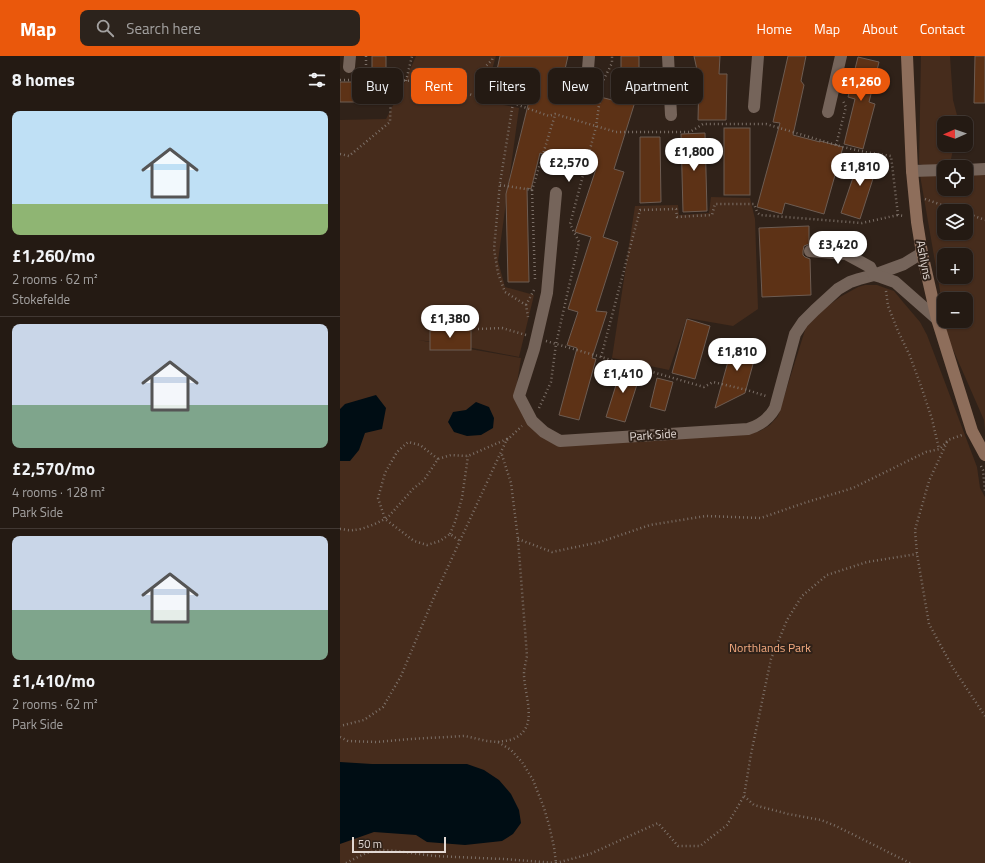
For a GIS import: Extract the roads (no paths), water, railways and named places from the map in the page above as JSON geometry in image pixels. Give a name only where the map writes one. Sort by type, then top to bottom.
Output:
[{"type":"street","points":[[588,68],[589,56]]},
{"type":"street","points":[[668,56],[671,115]]},
{"type":"street","points":[[754,107],[758,56]]},
{"type":"street","points":[[828,112],[842,56]]},
{"type":"street","name":"Ashlyns","points":[[907,56],[912,171],[917,222],[922,252],[936,319],[972,431],[985,455]]},
{"type":"street","points":[[912,171],[937,170]]},
{"type":"street","points":[[973,170],[985,170]]},
{"type":"street","name":"Park Side","points":[[556,193],[548,293],[532,337],[519,396],[527,424],[560,441],[748,429],[757,426],[771,415],[775,408],[796,334],[803,322],[814,310],[850,282],[904,264],[922,252]]},
{"type":"street","points":[[810,251],[846,254],[870,267],[874,275],[895,282],[936,319]]},
{"type":"park label","name":"Northlands Park","points":[[770,648]]}]
